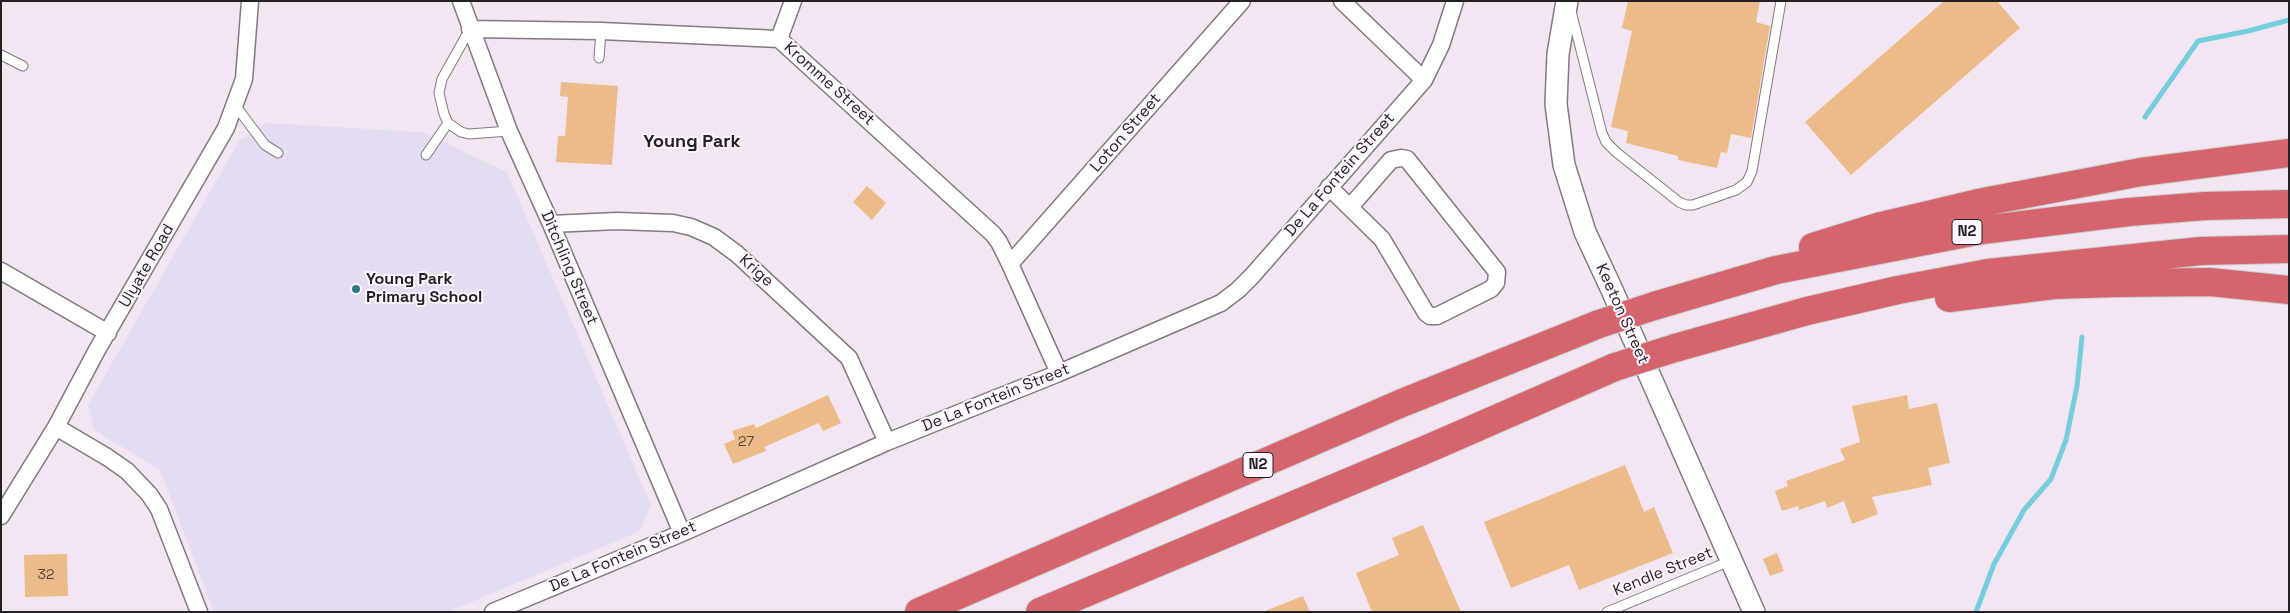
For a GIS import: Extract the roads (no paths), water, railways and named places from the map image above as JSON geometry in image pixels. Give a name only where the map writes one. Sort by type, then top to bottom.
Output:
[{"type":"highway","points":[[1682,298],[1798,252],[1881,226],[1978,203],[2142,172],[2289,153]]},
{"type":"highway","name":"N2","points":[[920,612],[1402,403],[1599,324],[1654,306],[1776,270],[1982,230],[2129,212],[2205,206],[2289,204]]},
{"type":"highway","points":[[1040,612],[1432,447],[1620,373],[1807,311],[1898,290],[1988,273],[2201,251],[2289,249]]},
{"type":"highway","points":[[1676,355],[1879,308],[1964,295],[2054,285],[2210,282],[2289,290]]},
{"type":"street","name":"Ulyate Road","points":[[1,516],[56,427],[226,128],[244,79],[247,62],[250,1]]},
{"type":"street","name":"Ditchling Street","points":[[461,1],[509,132],[682,533]]},
{"type":"street","points":[[779,39],[793,1]]},
{"type":"street","name":"Loton Street","points":[[1010,264],[1242,1]]},
{"type":"street","points":[[1342,1],[1424,80]]},
{"type":"street","name":"De La Fontein Street","points":[[493,612],[682,533],[887,442],[1059,373],[1221,303],[1252,276],[1424,80],[1441,44],[1456,1]]},
{"type":"street","name":"Keeton Street","points":[[1568,1],[1558,54],[1556,104],[1564,165],[1585,232],[1754,612]]},
{"type":"street","name":"Kromme Street","points":[[470,29],[601,31],[779,39],[987,228],[999,242],[1059,373]]},
{"type":"street","points":[[1329,187],[1388,246],[1426,313],[1430,316],[1437,316],[1492,289],[1496,283],[1498,277],[1493,266],[1406,159],[1391,160],[1350,207]]},
{"type":"street","name":"Krige","points":[[550,224],[617,221],[673,223],[691,227],[714,237],[744,261],[849,358],[887,442]]},
{"type":"street","points":[[1,271],[108,334]]},
{"type":"street","points":[[56,427],[127,471],[149,494],[159,509],[199,612]]},
{"type":"lane","points":[[1568,1],[1602,133],[1606,142],[1616,152],[1686,205],[1693,205],[1736,190],[1747,182],[1752,171],[1781,1]]},
{"type":"lane","points":[[470,29],[442,79],[439,94],[440,104],[448,123],[456,130],[469,134],[509,132]]},
{"type":"lane","points":[[599,58],[601,31]]},
{"type":"lane","points":[[1,55],[23,66]]},
{"type":"lane","points":[[235,106],[265,145],[278,153]]},
{"type":"lane","points":[[426,155],[448,123]]},
{"type":"lane","name":"Kendle Street","points":[[1607,612],[1731,561]]},
{"type":"waterway","points":[[2145,117],[2198,41],[2289,20]]},
{"type":"waterway","points":[[1976,612],[1994,564],[2024,510],[2051,479],[2066,440],[2077,386],[2082,337]]},
{"type":"place","name":"Young Park Primary School","points":[[356,289]]},
{"type":"district","name":"Young Park","points":[[692,142]]}]
